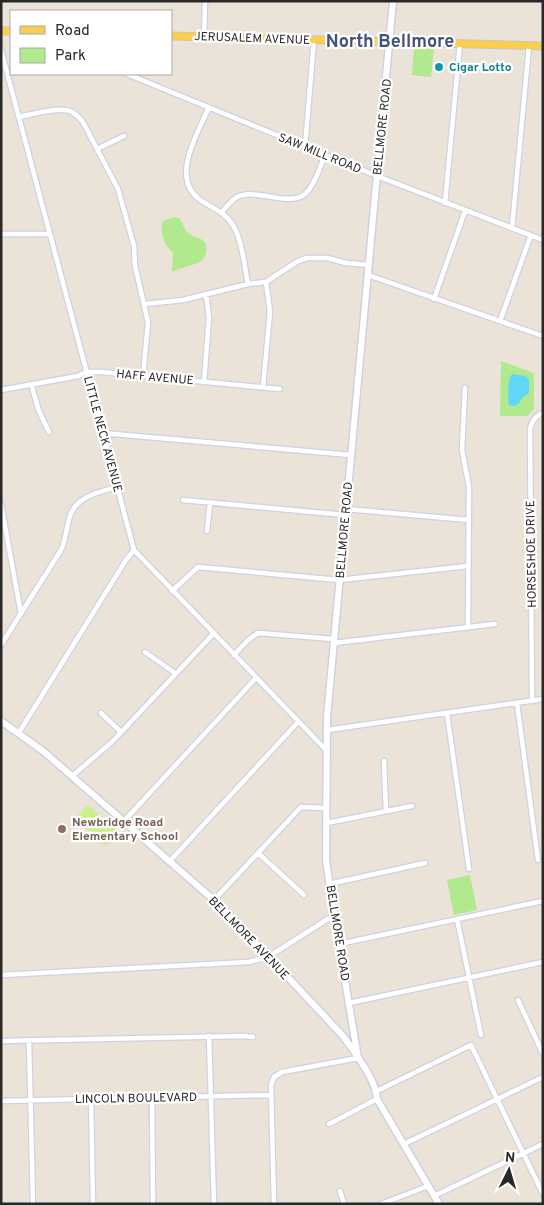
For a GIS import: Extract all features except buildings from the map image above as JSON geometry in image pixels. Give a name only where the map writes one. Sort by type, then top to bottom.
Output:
[{"type":"main road","name":"BELLMORE ROAD","points":[[358,1058],[326,860],[326,730],[393,1]]},
{"type":"main road","name":"JERUSALEM AVENUE","points":[[172,36],[543,46]]},
{"type":"main road","name":"BELLMORE AVENUE","points":[[1,721],[43,751],[214,900],[343,1036],[377,1091],[377,1099]]},
{"type":"main road","points":[[377,1099],[438,1204]]},
{"type":"street","points":[[204,37],[205,1]]},
{"type":"street","points":[[305,147],[314,40]]},
{"type":"street","points":[[445,203],[460,44]]},
{"type":"street","points":[[512,228],[529,46]]},
{"type":"street","name":"LITTLE NECK AVENUE","points":[[1,50],[134,550],[327,751]]},
{"type":"street","name":"SAW MILL ROAD","points":[[129,75],[377,176],[543,240]]},
{"type":"street","points":[[209,107],[186,162],[185,179],[191,191],[198,199],[222,212],[235,228],[248,284]]},
{"type":"street","points":[[19,117],[61,110],[72,112],[84,124],[118,188],[134,246],[135,266],[148,322],[143,376]]},
{"type":"street","points":[[97,149],[124,136]]},
{"type":"street","points":[[222,212],[240,196],[249,194],[285,198],[299,197],[306,193],[311,186],[325,155]]},
{"type":"street","points":[[434,298],[465,211]]},
{"type":"street","points":[[1,234],[50,234]]},
{"type":"street","points":[[500,321],[530,235]]},
{"type":"street","points":[[145,304],[183,300],[248,284],[266,282],[298,261],[307,258],[327,258],[346,263],[369,265]]},
{"type":"street","points":[[368,275],[543,336]]},
{"type":"street","points":[[264,387],[270,312],[266,282]]},
{"type":"street","points":[[204,382],[209,318],[206,294]]},
{"type":"street","name":"HAFF AVENUE","points":[[1,390],[78,376],[86,372],[280,389]]},
{"type":"street","points":[[32,384],[39,411],[49,432]]},
{"type":"street","points":[[466,388],[462,450],[469,487],[468,627]]},
{"type":"street","name":"HORSESHOE DRIVE","points":[[532,701],[530,429],[532,421],[543,413]]},
{"type":"street","points":[[102,433],[351,456]]},
{"type":"street","points":[[1,645],[61,550],[66,537],[69,518],[76,505],[89,495],[117,487]]},
{"type":"street","points":[[183,500],[469,520]]},
{"type":"street","points":[[207,531],[210,503]]},
{"type":"street","points":[[1,504],[21,614]]},
{"type":"street","points":[[18,734],[134,550]]},
{"type":"street","points":[[172,591],[198,567],[339,580],[468,566]]},
{"type":"street","points":[[234,655],[248,640],[258,633],[334,641],[494,624]]},
{"type":"street","points":[[72,776],[121,732],[214,633]]},
{"type":"street","points":[[145,652],[176,673]]},
{"type":"street","points":[[124,822],[256,678]]},
{"type":"street","points":[[326,730],[543,699]]},
{"type":"street","points":[[517,703],[538,860]]},
{"type":"street","points":[[102,713],[121,732]]},
{"type":"street","points":[[447,713],[469,869]]},
{"type":"street","points":[[170,861],[298,722]]},
{"type":"street","points":[[384,761],[386,811]]},
{"type":"street","points":[[327,823],[412,806]]},
{"type":"street","points":[[214,900],[301,807],[326,808]]},
{"type":"street","points":[[258,853],[304,895]]},
{"type":"street","points":[[329,884],[426,863]]},
{"type":"street","points":[[339,944],[543,901]]},
{"type":"street","points":[[1,975],[250,962],[268,957],[334,915]]},
{"type":"street","points":[[457,919],[481,1035]]},
{"type":"street","points":[[349,1003],[543,962]]},
{"type":"street","points":[[518,1000],[543,1054]]},
{"type":"street","points":[[210,1036],[214,1204]]},
{"type":"street","points":[[1,1041],[210,1036],[253,1037]]},
{"type":"street","points":[[29,1040],[33,1204]]},
{"type":"street","points":[[377,1091],[471,1045],[543,1194]]},
{"type":"street","points":[[274,1204],[271,1085],[274,1077],[282,1072],[358,1058]]},
{"type":"street","points":[[404,1144],[543,1077]]},
{"type":"street","name":"LINCOLN BOULEVARD","points":[[1,1101],[271,1095]]},
{"type":"street","points":[[152,1097],[153,1204]]},
{"type":"street","points":[[91,1099],[93,1204]]},
{"type":"street","points":[[330,1124],[377,1099]]},
{"type":"street","points":[[434,1196],[543,1144]]},
{"type":"street","points":[[381,1204],[428,1186]]},
{"type":"street","points":[[340,1191],[344,1204]]},
{"type":"green space","points":[[414,48],[434,48],[431,77],[412,75]]},
{"type":"green space","points":[[174,217],[179,218],[187,232],[204,241],[206,244],[206,255],[198,263],[172,272],[173,253],[165,242],[162,234],[162,225],[163,221]]},
{"type":"green space","points":[[501,361],[534,373],[534,409],[527,416],[500,416]]},
{"type":"green space","points":[[87,806],[118,832],[109,844],[105,845],[77,820],[78,815]]},
{"type":"green space","points":[[470,875],[477,910],[454,915],[447,880]]},
{"type":"water","points":[[512,374],[525,376],[529,379],[529,393],[514,406],[509,405],[508,397]]},
{"type":"place","name":"Cigar Lotto","points":[[439,67]]},
{"type":"place","name":"Newbridge Road Elementary School","points":[[62,829]]},
{"type":"district","name":"North Bellmore","points":[[390,41]]}]
